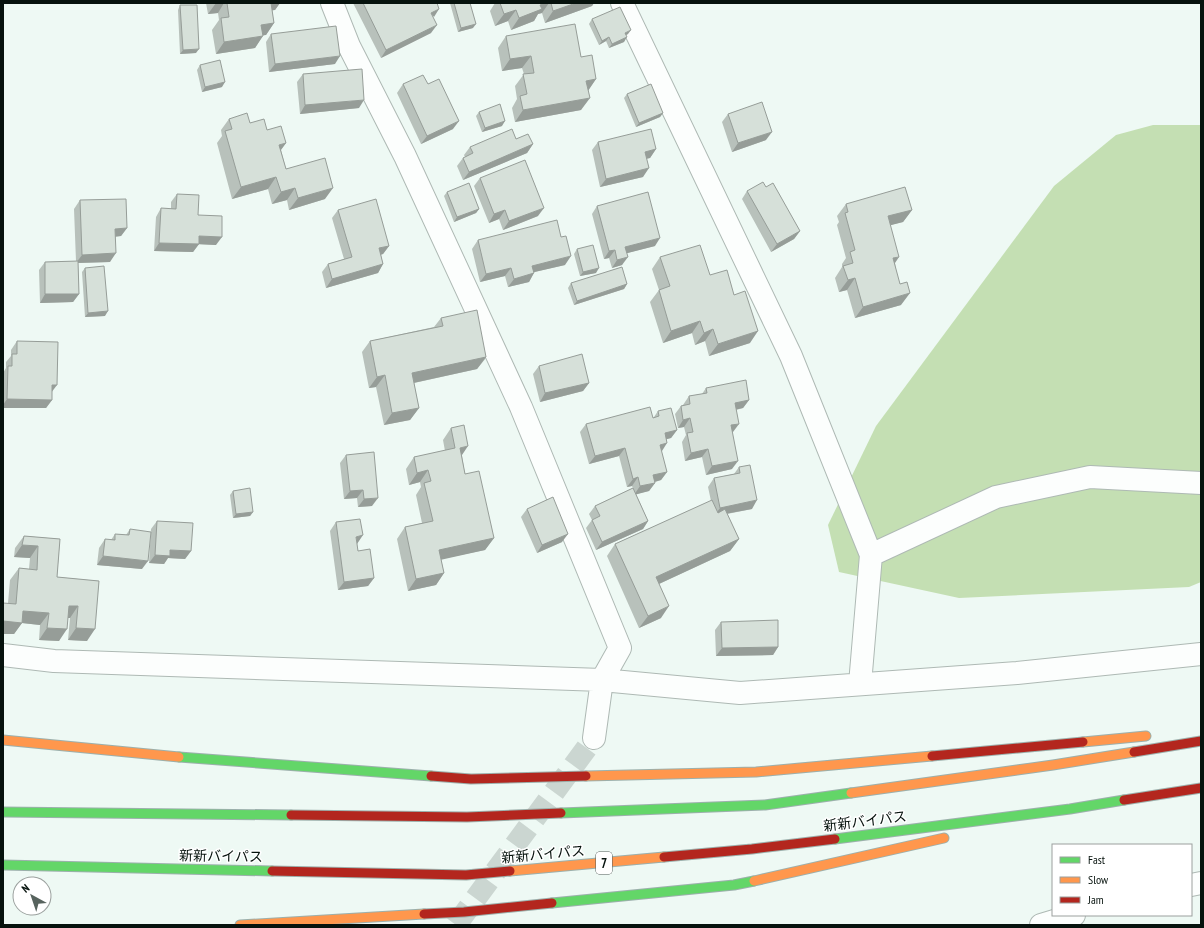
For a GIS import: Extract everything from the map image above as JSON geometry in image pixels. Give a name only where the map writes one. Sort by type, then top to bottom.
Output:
[{"type":"highway","points":[[3,740],[169,756],[470,779],[756,772],[1154,735]]},
{"type":"highway","name":"新新バイパス","points":[[3,812],[466,816],[765,805],[1053,765],[1201,741]]},
{"type":"highway","name":"新新バイパス","points":[[3,865],[466,875],[752,849],[1070,809],[1201,788]]},
{"type":"highway","points":[[976,830],[1070,809]]},
{"type":"highway","points":[[240,925],[464,912],[734,885],[953,836]]},
{"type":"street","points":[[332,3],[349,46],[405,156],[521,407],[620,648],[602,680],[594,738]]},
{"type":"street","points":[[622,3],[791,356],[871,554],[860,684]]},
{"type":"street","points":[[871,554],[996,497],[1090,477],[1201,483]]},
{"type":"street","points":[[3,655],[54,661],[602,680],[740,694],[1017,673],[1201,654]]},
{"type":"street","points":[[1041,925],[1071,916]]},
{"type":"green space","points":[[1153,125],[1201,125],[1201,582],[1189,587],[959,598],[839,572],[828,525],[876,426],[1054,186],[1116,135]]},
{"type":"building","points":[[227,3],[271,3],[274,23],[261,25],[263,36],[224,42],[221,18],[229,17]]},
{"type":"building","points":[[363,3],[437,3],[439,9],[431,13],[437,25],[386,50]]},
{"type":"building","points":[[454,3],[470,3],[476,24],[461,28]]},
{"type":"building","points":[[500,3],[545,3],[540,5],[542,9],[519,18],[516,10],[504,14]]},
{"type":"building","points":[[551,3],[576,3],[553,11]]},
{"type":"building","points":[[180,5],[197,5],[199,49],[183,50]]},
{"type":"building","points":[[620,7],[631,30],[625,33],[627,37],[612,44],[609,37],[602,41],[592,19]]},
{"type":"building","points":[[575,24],[581,57],[592,55],[596,79],[586,81],[590,98],[523,110],[520,96],[527,94],[523,74],[534,73],[531,56],[510,59],[506,36]]},
{"type":"building","points":[[336,26],[340,56],[275,64],[271,34]]},
{"type":"building","points":[[220,60],[225,82],[205,87],[200,65]]},
{"type":"building","points":[[362,69],[364,100],[305,105],[303,74]]},
{"type":"building","points":[[423,75],[428,84],[439,79],[459,121],[427,136],[403,84]]},
{"type":"building","points":[[651,84],[663,113],[639,123],[627,94]]},
{"type":"building","points":[[762,102],[772,132],[738,143],[728,114]]},
{"type":"building","points":[[500,104],[505,121],[485,128],[479,112]]},
{"type":"building","points":[[247,113],[250,123],[264,119],[267,130],[281,126],[286,143],[279,145],[286,169],[325,158],[333,188],[298,198],[295,188],[281,192],[276,177],[241,187],[225,131],[232,129],[229,119]]},
{"type":"building","points":[[512,129],[516,139],[528,134],[533,144],[469,172],[463,158],[473,153],[470,147]]},
{"type":"building","points":[[651,129],[656,149],[645,152],[649,168],[606,179],[598,142]]},
{"type":"building","points":[[525,160],[544,208],[509,221],[505,210],[494,214],[480,178]]},
{"type":"building","points":[[763,182],[766,187],[773,183],[800,231],[777,244],[747,191]]},
{"type":"building","points":[[469,183],[479,209],[457,217],[447,192]]},
{"type":"building","points":[[905,187],[912,210],[888,216],[899,257],[893,258],[900,284],[907,282],[910,293],[863,307],[855,278],[848,280],[843,266],[853,263],[850,252],[855,250],[845,213],[848,212],[846,204]]},
{"type":"building","points":[[648,192],[660,238],[625,247],[628,257],[617,260],[615,250],[609,251],[597,206]]},
{"type":"building","points":[[177,194],[199,195],[198,215],[222,216],[222,237],[199,236],[199,244],[159,243],[161,208],[176,209]]},
{"type":"building","points":[[126,199],[127,228],[115,229],[116,253],[82,255],[80,200]]},
{"type":"building","points":[[376,199],[389,246],[379,248],[383,264],[332,279],[328,264],[352,257],[338,210]]},
{"type":"building","points":[[557,220],[561,237],[566,236],[571,256],[532,266],[534,273],[514,279],[511,268],[486,274],[478,240]]},
{"type":"building","points":[[593,245],[599,268],[583,272],[577,249]]},
{"type":"building","points":[[700,245],[710,275],[727,270],[734,295],[745,291],[758,331],[718,344],[713,329],[704,333],[700,321],[671,331],[659,290],[670,286],[660,257]]},
{"type":"building","points":[[78,261],[79,294],[45,294],[45,262]]},
{"type":"building","points":[[104,266],[108,311],[88,313],[85,268]]},
{"type":"building","points":[[622,267],[627,284],[577,301],[571,283]]},
{"type":"building","points":[[477,310],[486,357],[412,373],[419,408],[392,413],[385,375],[377,377],[370,341],[443,326],[441,318]]},
{"type":"building","points":[[17,341],[58,342],[57,385],[52,385],[52,400],[7,399],[8,366],[12,366],[12,354],[17,354]]},
{"type":"building","points":[[582,354],[589,383],[545,393],[539,366]]},
{"type":"building","points":[[746,380],[749,400],[735,403],[739,424],[731,425],[738,461],[712,466],[708,449],[691,453],[687,433],[693,432],[690,418],[683,420],[681,406],[690,404],[689,396],[707,393],[706,388]]},
{"type":"building","points":[[650,407],[653,418],[659,416],[658,411],[671,408],[677,430],[665,433],[667,443],[660,445],[667,472],[653,475],[655,483],[640,486],[638,477],[633,479],[625,448],[595,456],[586,424]]},
{"type":"building","points":[[464,425],[468,446],[460,448],[465,474],[479,471],[494,538],[439,550],[444,573],[416,579],[405,527],[433,521],[424,483],[431,481],[428,470],[417,473],[414,457],[455,448],[451,428]]},
{"type":"building","points":[[374,452],[378,498],[364,499],[363,490],[350,491],[346,455]]},
{"type":"building","points":[[750,465],[757,500],[720,508],[714,478],[740,473],[739,467]]},
{"type":"building","points":[[250,488],[253,512],[236,514],[233,491]]},
{"type":"building","points":[[633,488],[648,521],[602,542],[592,520],[600,516],[595,506]]},
{"type":"building","points":[[553,497],[568,534],[542,545],[527,509]]},
{"type":"building","points":[[712,500],[718,513],[725,509],[739,539],[656,577],[669,606],[648,616],[615,544]]},
{"type":"building","points":[[360,519],[363,535],[356,537],[358,551],[370,549],[374,578],[344,582],[336,522]]},
{"type":"building","points":[[157,521],[193,523],[191,551],[170,550],[170,556],[155,555]]},
{"type":"building","points":[[130,529],[151,532],[148,561],[103,556],[105,539],[115,540],[115,534],[129,535]]},
{"type":"building","points":[[24,536],[60,539],[57,577],[99,581],[95,629],[76,628],[78,606],[69,606],[67,629],[47,628],[49,613],[23,611],[22,623],[3,621],[3,603],[16,604],[19,568],[37,570],[38,546],[22,545]]},
{"type":"building","points":[[778,620],[778,647],[722,648],[721,622]]},
{"type":"tunnel","points":[[456,925],[594,738]]},
{"type":"traffic: fast","points":[[179,757],[431,776]]},
{"type":"traffic: fast","points":[[561,813],[765,805],[851,793]]},
{"type":"traffic: fast","points":[[835,839],[1070,809],[1124,800]]},
{"type":"traffic: fast","points":[[3,812],[291,815]]},
{"type":"traffic: fast","points":[[3,865],[272,871]]},
{"type":"traffic: fast","points":[[552,903],[734,885],[754,881]]},
{"type":"traffic: slow","points":[[1083,742],[1146,736]]},
{"type":"traffic: slow","points":[[3,740],[179,757]]},
{"type":"traffic: slow","points":[[851,793],[1053,765],[1134,752]]},
{"type":"traffic: slow","points":[[586,776],[756,772],[932,756]]},
{"type":"traffic: slow","points":[[754,881],[944,838]]},
{"type":"traffic: slow","points":[[510,871],[664,857]]},
{"type":"traffic: slow","points":[[240,925],[424,914]]},
{"type":"traffic: jam","points":[[1134,752],[1201,741]]},
{"type":"traffic: jam","points":[[932,756],[1083,742]]},
{"type":"traffic: jam","points":[[431,776],[471,779],[586,776]]},
{"type":"traffic: jam","points":[[1124,800],[1201,788]]},
{"type":"traffic: jam","points":[[291,815],[467,817],[561,813]]},
{"type":"traffic: jam","points":[[664,857],[752,849],[835,839]]},
{"type":"traffic: jam","points":[[272,871],[466,875],[510,871]]},
{"type":"traffic: jam","points":[[424,914],[464,912],[552,903]]}]
